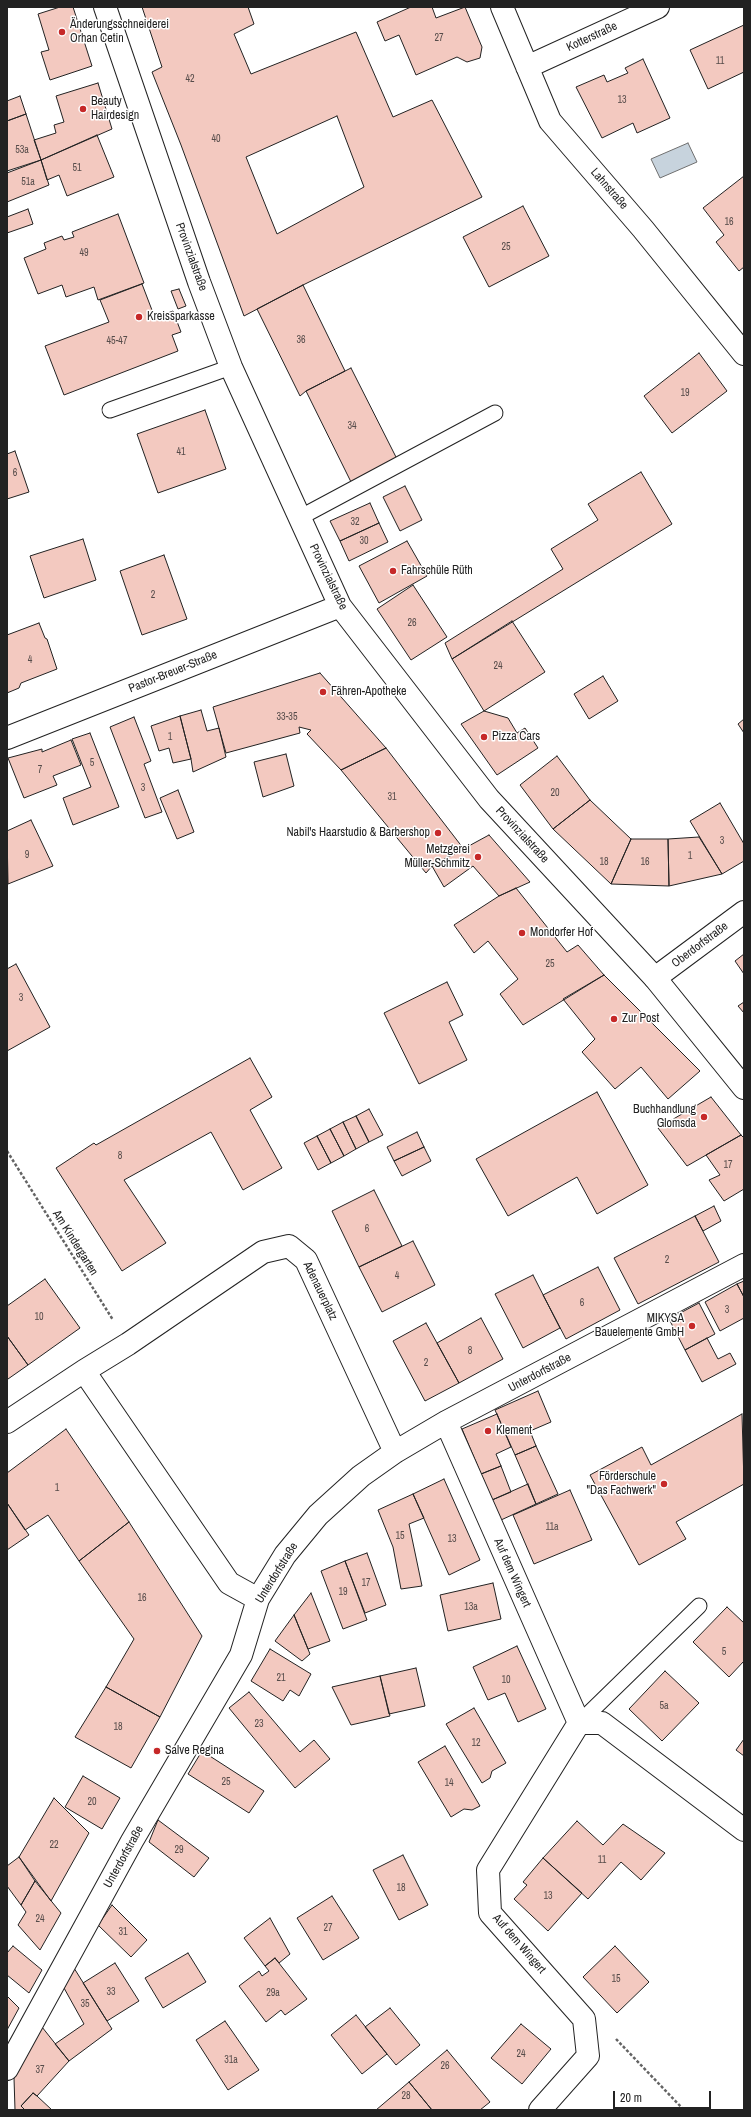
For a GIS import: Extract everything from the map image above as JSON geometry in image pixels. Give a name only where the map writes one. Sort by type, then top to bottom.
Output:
[{"type":"street","name":"Provinzialstraße","points":[[105,7],[199,282],[231,366],[340,606],[489,799],[655,978],[744,1088]]},
{"type":"street","name":"Lahnstraße","points":[[502,7],[550,121],[643,229],[744,354]]},
{"type":"street","name":"Kotterstraße","points":[[526,67],[658,7]]},
{"type":"street","name":"Pastor-Breuer-Straße","points":[[7,738],[340,606]]},
{"type":"street","name":"Oberdorfstraße","points":[[655,978],[744,912]]},
{"type":"street","name":"Adenauerplatz","points":[[7,1422],[128,1344],[263,1252],[289,1246],[306,1260],[395,1452]]},
{"type":"street","name":"Unterdorfstraße","points":[[7,2069],[132,1841],[241,1655],[258,1599],[285,1555],[318,1515],[361,1476],[395,1452],[446,1422],[744,1265]]},
{"type":"street","points":[[84,1371],[229,1583],[258,1599]]},
{"type":"street","name":"Auf dem Wingert","points":[[446,1422],[578,1723],[488,1870],[490,1913],[584,2019],[588,2056],[540,2110]]},
{"type":"street","points":[[578,1723],[602,1723],[744,1830]]},
{"type":"lane","points":[[110,410],[231,366]]},
{"type":"lane","points":[[299,518],[495,413]]},
{"type":"lane","points":[[578,1723],[699,1606]]},
{"type":"path","name":"Am Kindergarten","points":[[7,1151],[128,1344]]},
{"type":"path","points":[[616,2039],[684,2110]]},
{"type":"shaded area","points":[[688,143],[697,162],[660,178],[651,159]]},
{"type":"building","name":"Änderungsschneiderei Orhan Cetin","points":[[60,7],[73,7],[92,66],[50,80],[41,52],[49,50],[38,14]]},
{"type":"building","points":[[142,7],[248,7],[254,24],[234,34],[251,74],[356,32],[393,117],[432,100],[482,197],[303,285],[244,316],[181,145],[152,72],[162,67]],"holes":[[[337,116],[364,187],[277,234],[246,157]]]},
{"type":"building","points":[[411,7],[432,7],[436,18],[465,7],[482,47],[480,58],[467,62],[457,57],[416,75],[399,35],[385,41],[377,22]]},
{"type":"building","points":[[744,25],[744,72],[708,89],[690,50]]},
{"type":"building","points":[[643,59],[670,118],[637,133],[633,123],[602,138],[576,87],[604,75],[607,82],[628,73],[625,68]]},
{"type":"building","name":"Beauty Hairdesign","points":[[98,83],[112,129],[41,160],[34,140],[56,133],[54,125],[64,122],[56,96]]},
{"type":"building","points":[[20,96],[26,114],[7,121],[7,101]]},
{"type":"building","points":[[26,114],[41,160],[7,171],[7,121]]},
{"type":"building","points":[[97,135],[114,177],[67,196],[59,175],[47,180],[41,160]]},
{"type":"building","points":[[41,160],[49,185],[7,202],[7,173]]},
{"type":"building","points":[[744,176],[744,267],[739,271],[716,242],[724,235],[703,208]]},
{"type":"building","points":[[523,206],[549,256],[489,287],[463,237]]},
{"type":"building","points":[[28,209],[33,224],[7,233],[7,217]]},
{"type":"building","points":[[118,214],[144,283],[98,300],[94,287],[66,297],[62,285],[38,294],[24,258],[46,249],[44,243],[62,236],[64,240],[74,237],[72,232]]},
{"type":"building","points":[[142,284],[155,318],[173,311],[181,332],[172,335],[178,351],[64,395],[45,346],[109,322],[100,300]]},
{"type":"building","points":[[303,285],[345,371],[306,391],[300,396],[257,309]]},
{"type":"building","points":[[179,289],[186,306],[178,309],[171,291]]},
{"type":"building","points":[[699,353],[727,391],[672,433],[644,396]]},
{"type":"building","points":[[351,368],[398,461],[352,484],[306,391]]},
{"type":"building","points":[[205,410],[226,469],[158,493],[137,434]]},
{"type":"building","points":[[15,451],[29,492],[7,499],[7,454]]},
{"type":"building","points":[[641,472],[672,524],[452,659],[445,643],[563,569],[551,549],[598,520],[588,504]]},
{"type":"building","points":[[405,486],[422,520],[400,531],[383,497]]},
{"type":"building","points":[[370,503],[379,523],[340,541],[330,521]]},
{"type":"building","points":[[379,523],[388,542],[349,561],[340,541]]},
{"type":"building","points":[[83,539],[96,580],[44,598],[30,556]]},
{"type":"building","name":"Fahrschüle Rüth","points":[[407,541],[427,576],[379,603],[359,566]]},
{"type":"building","points":[[164,555],[187,619],[142,635],[120,571]]},
{"type":"building","points":[[413,585],[447,637],[411,660],[377,609]]},
{"type":"building","points":[[512,621],[545,672],[484,711],[452,659]]},
{"type":"building","points":[[39,623],[45,638],[47,639],[57,669],[21,683],[19,688],[7,693],[7,635]]},
{"type":"building","points":[[320,673],[386,748],[341,770],[307,734],[311,730],[299,727],[300,733],[226,753],[213,707]]},
{"type":"building","points":[[603,676],[618,701],[589,719],[574,694]]},
{"type":"building","points":[[201,710],[207,731],[219,728],[226,757],[193,772],[180,716]]},
{"type":"building","points":[[484,711],[508,718],[517,733],[525,728],[538,748],[497,775],[461,724]]},
{"type":"building","points":[[180,716],[191,759],[173,763],[169,748],[159,751],[151,726]]},
{"type":"building","points":[[134,717],[151,761],[144,764],[162,812],[145,818],[110,727]]},
{"type":"building","points":[[744,719],[744,733],[738,724]]},
{"type":"building","points":[[90,733],[119,807],[73,825],[63,798],[91,787],[72,739]]},
{"type":"building","points":[[71,740],[81,765],[53,776],[57,785],[24,798],[8,758],[42,749],[42,752]]},
{"type":"building","points":[[386,748],[463,848],[432,866],[426,873],[341,770]]},
{"type":"building","points":[[286,754],[294,786],[263,797],[254,762]]},
{"type":"building","points":[[557,756],[590,800],[553,829],[520,785]]},
{"type":"building","points":[[178,790],[194,832],[177,839],[160,798]]},
{"type":"building","points":[[590,800],[631,839],[611,884],[553,829]]},
{"type":"building","points":[[720,803],[744,844],[744,861],[722,874],[690,821]]},
{"type":"building","points":[[31,820],[53,866],[8,884],[7,831]]},
{"type":"building","name":"Metzgerei Müller-Schmitz","points":[[489,835],[530,882],[499,896],[473,866],[444,887],[432,866]]},
{"type":"building","points":[[699,837],[722,874],[669,886],[668,839]]},
{"type":"building","points":[[631,839],[668,839],[669,886],[611,884]]},
{"type":"building","points":[[516,888],[567,952],[578,945],[604,975],[523,1025],[500,994],[518,979],[488,941],[474,953],[454,925],[499,896]]},
{"type":"building","points":[[744,954],[744,974],[735,961]]},
{"type":"building","points":[[16,964],[50,1027],[7,1051],[7,969]]},
{"type":"building","name":"Zur Post","points":[[604,975],[700,1071],[668,1099],[641,1067],[615,1089],[582,1052],[595,1039],[563,999]]},
{"type":"building","points":[[447,982],[463,1015],[449,1022],[467,1060],[419,1084],[384,1013]]},
{"type":"building","points":[[744,1002],[744,1013],[738,1006]]},
{"type":"building","points":[[250,1058],[272,1097],[250,1110],[282,1168],[243,1190],[211,1132],[124,1180],[166,1243],[122,1271],[56,1168],[94,1143],[96,1145]]},
{"type":"building","points":[[597,1092],[648,1185],[597,1214],[577,1177],[508,1216],[476,1159]]},
{"type":"building","points":[[711,1097],[741,1135],[687,1166],[658,1128]]},
{"type":"building","points":[[369,1109],[383,1135],[369,1142],[356,1116]]},
{"type":"building","points":[[356,1116],[369,1142],[356,1149],[343,1122]]},
{"type":"building","points":[[343,1122],[356,1149],[344,1156],[330,1129]]},
{"type":"building","points":[[330,1129],[344,1156],[331,1163],[317,1136]]},
{"type":"building","points":[[417,1132],[424,1147],[394,1161],[387,1147]]},
{"type":"building","points":[[741,1135],[744,1138],[744,1189],[724,1201],[709,1180],[720,1175],[706,1155]]},
{"type":"building","points":[[317,1136],[331,1163],[318,1170],[304,1143]]},
{"type":"building","points":[[424,1147],[431,1161],[402,1176],[394,1161]]},
{"type":"building","points":[[374,1190],[402,1246],[359,1267],[332,1211]]},
{"type":"building","points":[[714,1206],[721,1221],[703,1231],[695,1216]]},
{"type":"building","points":[[695,1216],[719,1262],[638,1304],[614,1258]]},
{"type":"building","points":[[413,1241],[435,1285],[382,1312],[359,1267]]},
{"type":"building","points":[[598,1267],[620,1310],[566,1339],[543,1295]]},
{"type":"building","points":[[533,1275],[560,1328],[523,1348],[495,1294]]},
{"type":"building","points":[[45,1279],[80,1328],[28,1365],[7,1336],[7,1306]]},
{"type":"building","points":[[744,1281],[744,1297],[737,1284]]},
{"type":"building","points":[[737,1284],[744,1297],[744,1318],[720,1331],[705,1302]]},
{"type":"building","name":"MIKYSA Bauelemente GmbH","points":[[699,1303],[715,1334],[685,1350],[669,1319]]},
{"type":"building","points":[[481,1318],[503,1359],[459,1383],[437,1343]]},
{"type":"building","points":[[426,1323],[459,1383],[425,1401],[393,1341]]},
{"type":"building","points":[[7,1336],[28,1365],[8,1379],[7,1378]]},
{"type":"building","points":[[707,1338],[718,1359],[730,1353],[736,1364],[702,1382],[685,1350]]},
{"type":"building","points":[[538,1391],[551,1422],[530,1431],[536,1446],[515,1455],[495,1410]]},
{"type":"building","points":[[497,1414],[511,1447],[496,1454],[501,1466],[481,1474],[462,1429]]},
{"type":"building","points":[[742,1414],[744,1484],[676,1522],[686,1539],[639,1565],[590,1475],[642,1447],[651,1465]]},
{"type":"building","points":[[66,1429],[129,1522],[79,1561],[48,1515],[25,1530],[7,1503],[7,1473]]},
{"type":"building","points":[[536,1446],[558,1494],[536,1504],[515,1455]]},
{"type":"building","points":[[501,1466],[511,1492],[492,1500],[481,1474]]},
{"type":"building","points":[[444,1479],[480,1560],[449,1575],[413,1494]]},
{"type":"building","points":[[528,1484],[536,1504],[501,1520],[492,1500]]},
{"type":"building","points":[[570,1490],[592,1540],[534,1564],[513,1515]]},
{"type":"building","points":[[413,1494],[424,1518],[409,1524],[422,1586],[401,1589],[393,1547],[378,1510]]},
{"type":"building","points":[[7,1503],[29,1535],[7,1550]]},
{"type":"building","points":[[129,1522],[202,1636],[160,1717],[106,1687],[134,1639],[79,1561]]},
{"type":"building","points":[[367,1553],[386,1605],[365,1613],[345,1561]]},
{"type":"building","points":[[345,1561],[367,1620],[343,1629],[321,1571]]},
{"type":"building","points":[[493,1583],[501,1619],[448,1631],[440,1595]]},
{"type":"building","points":[[311,1593],[330,1641],[308,1649],[294,1615]]},
{"type":"building","points":[[727,1607],[744,1623],[744,1661],[729,1677],[693,1642]]},
{"type":"building","points":[[294,1615],[310,1654],[302,1661],[275,1641]]},
{"type":"building","points":[[517,1646],[546,1709],[518,1722],[505,1693],[488,1700],[473,1667]]},
{"type":"building","points":[[270,1649],[311,1674],[299,1696],[290,1690],[283,1701],[251,1681]]},
{"type":"building","points":[[416,1668],[425,1706],[389,1714],[380,1676]]},
{"type":"building","points":[[665,1671],[699,1703],[662,1741],[629,1709]]},
{"type":"building","points":[[380,1676],[390,1716],[351,1725],[332,1687]]},
{"type":"building","points":[[106,1687],[160,1717],[131,1768],[75,1737]]},
{"type":"building","points":[[249,1692],[300,1752],[314,1740],[330,1759],[295,1788],[229,1708]]},
{"type":"building","points":[[474,1708],[506,1763],[492,1771],[490,1778],[482,1783],[446,1724]]},
{"type":"building","points":[[744,1739],[744,1756],[736,1750]]},
{"type":"building","points":[[445,1746],[480,1806],[472,1810],[464,1809],[451,1817],[418,1762]]},
{"type":"building","points":[[202,1751],[264,1791],[249,1813],[188,1774]]},
{"type":"building","points":[[83,1776],[120,1798],[102,1829],[65,1807]]},
{"type":"building","points":[[54,1798],[89,1833],[51,1901],[19,1857]]},
{"type":"building","points":[[158,1820],[209,1858],[194,1877],[149,1842]]},
{"type":"building","points":[[577,1821],[603,1845],[623,1824],[665,1853],[641,1880],[621,1862],[588,1899],[543,1858]]},
{"type":"building","points":[[403,1855],[428,1905],[399,1920],[373,1870]]},
{"type":"building","points":[[19,1857],[35,1881],[21,1905],[7,1886],[7,1866]]},
{"type":"building","points":[[543,1858],[582,1893],[548,1931],[514,1899],[527,1885],[523,1882]]},
{"type":"building","points":[[35,1881],[61,1913],[40,1950],[18,1925],[26,1912],[21,1905]]},
{"type":"building","points":[[332,1896],[359,1938],[323,1960],[297,1918]]},
{"type":"building","points":[[112,1905],[147,1940],[131,1957],[98,1925]]},
{"type":"building","points":[[270,1918],[290,1954],[279,1963],[275,1958],[265,1966],[244,1938]]},
{"type":"building","points":[[13,1946],[42,1970],[29,1993],[7,1975],[7,1953]]},
{"type":"building","points":[[615,1946],[649,1982],[617,2013],[583,1977]]},
{"type":"building","points":[[188,1953],[206,1982],[163,2008],[145,1978]]},
{"type":"building","points":[[275,1958],[307,1999],[285,2015],[281,2010],[266,2022],[239,1986],[259,1971],[262,1976],[269,1971],[265,1966]]},
{"type":"building","points":[[115,1963],[139,2001],[107,2021],[83,1983]]},
{"type":"building","points":[[74,1968],[112,2029],[69,2061],[55,2044],[84,2024],[64,1988]]},
{"type":"building","points":[[7,1996],[19,2008],[7,2030]]},
{"type":"building","points":[[390,2008],[420,2045],[396,2065],[365,2027]]},
{"type":"building","points":[[356,2015],[387,2054],[362,2074],[331,2035]]},
{"type":"building","points":[[225,2021],[259,2070],[228,2090],[196,2040]]},
{"type":"building","points":[[521,2024],[551,2049],[522,2084],[491,2058]]},
{"type":"building","points":[[42,2027],[69,2061],[37,2096],[33,2093],[21,2106],[25,2110],[15,2110],[14,2078]]},
{"type":"building","points":[[447,2050],[490,2102],[480,2110],[432,2110],[409,2082]]},
{"type":"building","points":[[409,2082],[432,2110],[376,2110]]},
{"type":"building","points":[[33,2093],[52,2110],[25,2110],[21,2106]]},
{"type":"place","name":"Änderungsschneiderei Orhan Cetin","points":[[62,32]]},
{"type":"place","name":"Beauty Hairdesign","points":[[83,109]]},
{"type":"place","name":"Kreissparkasse","points":[[139,317]]},
{"type":"place","name":"Fahrschüle Rüth","points":[[393,571]]},
{"type":"place","name":"Fähren-Apotheke","points":[[323,692]]},
{"type":"place","name":"Pizza Cars","points":[[484,737]]},
{"type":"place","name":"Nabil's Haarstudio & Barbershop","points":[[438,833]]},
{"type":"place","name":"Metzgerei Müller-Schmitz","points":[[478,857]]},
{"type":"place","name":"Mondorfer Hof","points":[[522,933]]},
{"type":"place","name":"Zur Post","points":[[614,1019]]},
{"type":"place","name":"Buchhandlung Glomsda","points":[[704,1117]]},
{"type":"place","name":"MIKYSA Bauelemente GmbH","points":[[692,1326]]},
{"type":"place","name":"Klement","points":[[488,1431]]},
{"type":"place","name":"Förderschule \"Das Fachwerk\"","points":[[664,1484]]},
{"type":"place","name":"Salve Regina","points":[[157,1751]]}]
